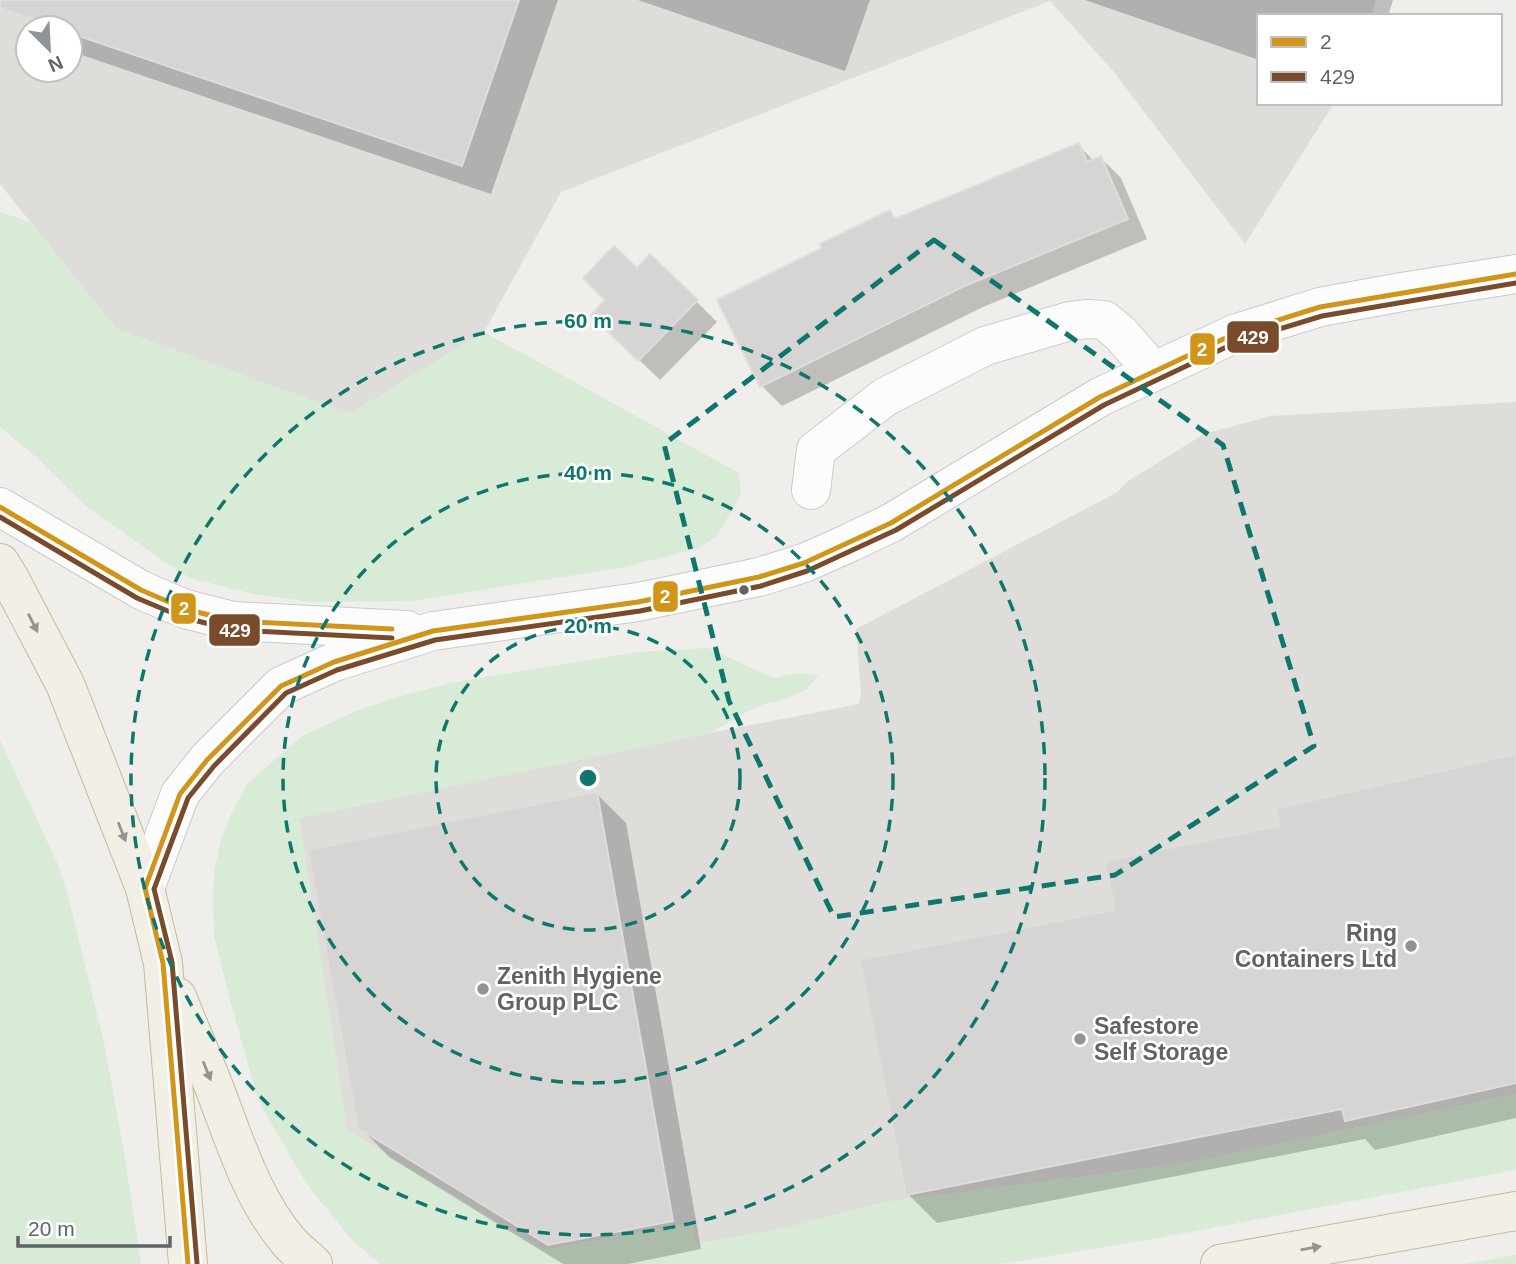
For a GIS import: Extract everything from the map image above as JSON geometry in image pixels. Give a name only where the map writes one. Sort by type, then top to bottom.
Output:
[{"type":"highway","points":[[0,563],[65,684],[145,888],[163,963],[188,1264]]},
{"type":"highway","points":[[163,963],[215,1088],[234,1145],[251,1181],[290,1243],[313,1264]]},
{"type":"highway","points":[[1220,1264],[1516,1211]]},
{"type":"main road","points":[[145,888],[180,794],[207,760],[281,687],[334,662],[433,631],[638,602],[759,577],[804,562],[891,523],[1100,397],[1234,334],[1320,307],[1516,274]]},
{"type":"main road","points":[[811,489],[816,450],[885,397],[985,346],[1070,321],[1104,320],[1121,334],[1153,371]]},
{"type":"main road","points":[[0,507],[141,590],[185,609],[233,621],[433,631]]},
{"type":"highlighted area","points":[[934,240],[1223,445],[1314,746],[1115,875],[834,917],[729,701],[664,444]]},
{"type":"shaded area","points":[[0,0],[1376,0],[1372,14],[1257,14],[1257,105],[1333,105],[1245,244],[1113,71],[1050,1],[561,192],[484,332],[350,414],[116,329],[0,184]]},
{"type":"shaded area","points":[[1516,402],[1516,1094],[1187,1163],[886,1202],[786,1228],[696,1244],[691,1223],[544,1250],[347,1130],[299,818],[859,704],[861,694],[856,629],[1116,493],[1128,481],[1204,434],[1271,416]]},
{"type":"green space","points":[[0,212],[30,222],[116,329],[350,414],[484,332],[739,473],[741,494],[717,536],[697,549],[619,568],[414,601],[310,602],[254,594],[190,578],[86,506],[36,457],[0,427]]},
{"type":"green space","points":[[708,648],[773,678],[797,673],[818,675],[806,690],[742,714],[711,733],[299,818],[347,1130],[544,1250],[692,1223],[696,1244],[786,1228],[886,1202],[1187,1163],[1516,1094],[1516,1170],[1153,1239],[1000,1264],[380,1264],[352,1240],[306,1183],[256,1093],[214,935],[214,872],[221,839],[232,812],[248,783],[302,736],[354,712],[397,697],[455,682],[638,652]]},
{"type":"green space","points":[[0,740],[58,865],[68,896],[104,1043],[141,1264],[0,1264]]},
{"type":"green space","points":[[1516,1255],[1516,1264],[1465,1264]]},
{"type":"building","points":[[0,0],[519,0],[462,166],[84,38],[84,14],[17,14],[0,8]]},
{"type":"building","points":[[1079,143],[1087,162],[1101,156],[1128,219],[962,287],[760,387],[717,300],[822,248],[820,244],[890,210],[895,219]]},
{"type":"building","points":[[614,246],[637,268],[650,254],[698,300],[638,361],[591,315],[605,300],[583,278]]},
{"type":"building","points":[[1516,754],[1516,1083],[1345,1121],[1342,1109],[906,1195],[860,960],[1115,910],[1105,861],[1280,826],[1276,809]]},
{"type":"building","name":"Zenith Hygiene Group PLC","points":[[597,792],[673,1221],[548,1245],[358,1128],[308,850]]},
{"type":"transit line","name":"2","points":[[188,1264],[163,963],[145,888],[180,794],[207,760],[281,686],[334,662],[433,631],[638,602],[759,577],[804,563],[891,523],[1100,397],[1234,334],[1320,307],[1516,274]]},
{"type":"transit line","name":"429","points":[[197,1263],[172,962],[154,889],[188,798],[214,766],[286,693],[337,670],[435,640],[640,611],[761,586],[807,571],[896,530],[1104,405],[1237,342],[1322,316],[1516,283]]},
{"type":"transit line","name":"2","points":[[0,507],[141,590],[185,609],[233,621],[392,629]]},
{"type":"transit line","name":"429","points":[[0,517],[137,598],[182,617],[233,630],[392,638]]},
{"type":"place","name":"Ring Containers Ltd","points":[[1411,946]]},
{"type":"place","name":"Zenith Hygiene Group PLC","points":[[483,989]]},
{"type":"place","name":"Safestore Self Storage","points":[[1080,1039]]}]
